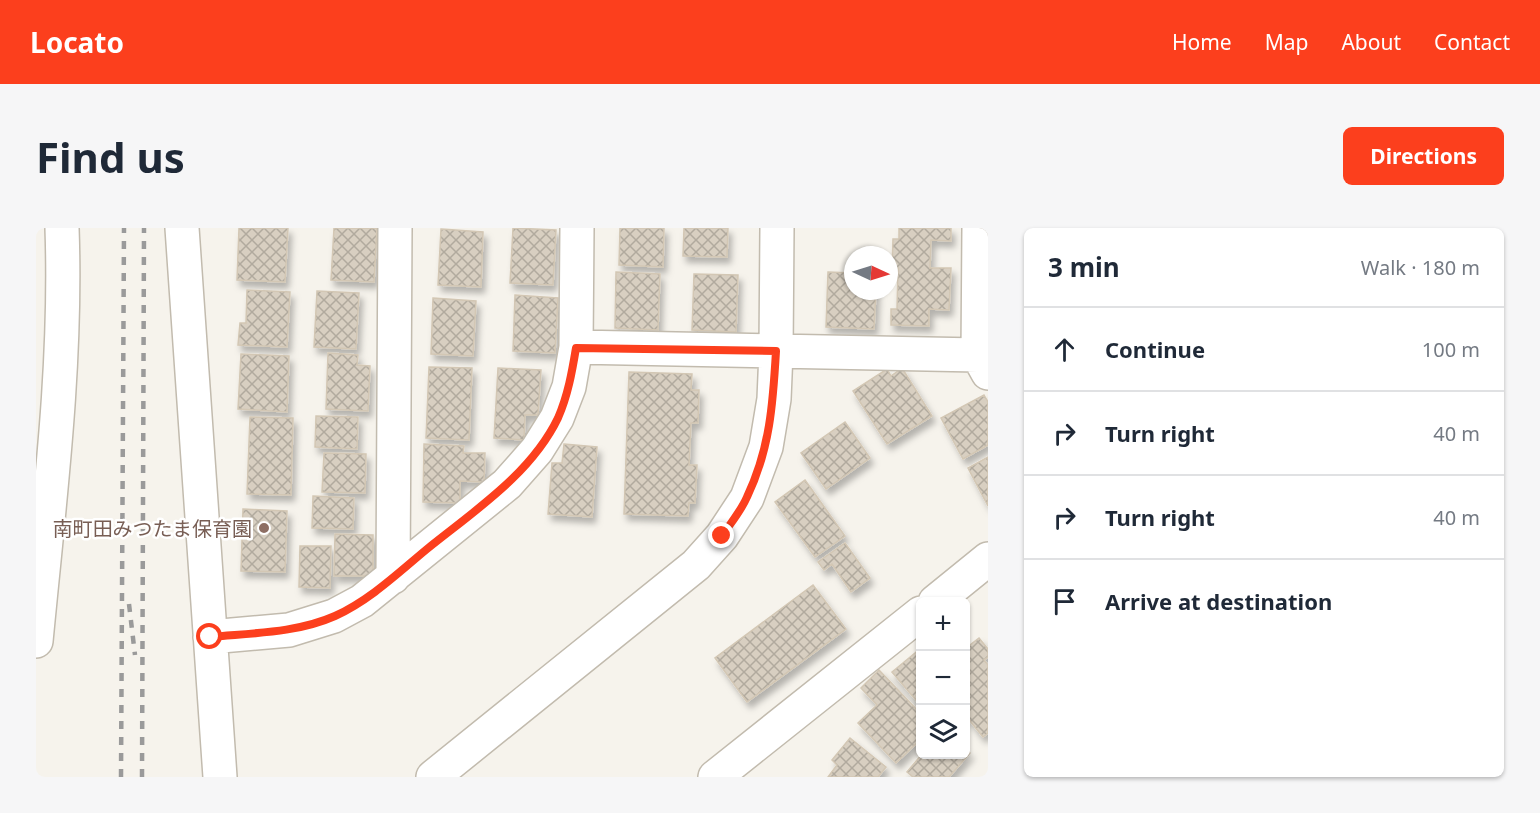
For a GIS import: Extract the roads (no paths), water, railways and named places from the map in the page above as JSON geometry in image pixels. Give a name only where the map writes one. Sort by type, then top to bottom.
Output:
[{"type":"street","points":[[36,641],[61,344],[62,228]]},
{"type":"street","points":[[182,228],[220,777]]},
{"type":"street","points":[[393,577],[395,228]]},
{"type":"street","points":[[210,637],[289,630],[334,616],[362,601],[507,484],[537,450],[557,418],[569,387],[576,348],[577,228]]},
{"type":"street","points":[[432,777],[696,565],[722,536],[747,498],[766,447],[774,399],[777,228]]},
{"type":"street","points":[[576,348],[776,351],[983,364],[979,228]]},
{"type":"street","points":[[941,597],[988,559]]},
{"type":"street","points":[[715,777],[916,617]]},
{"type":"railway","points":[[121,777],[124,228]]},
{"type":"railway","points":[[142,777],[144,228]]},
{"type":"railway","points":[[129,604],[135,655]]},
{"type":"place","name":"南町田みつたま保育園","points":[[264,528]]}]
